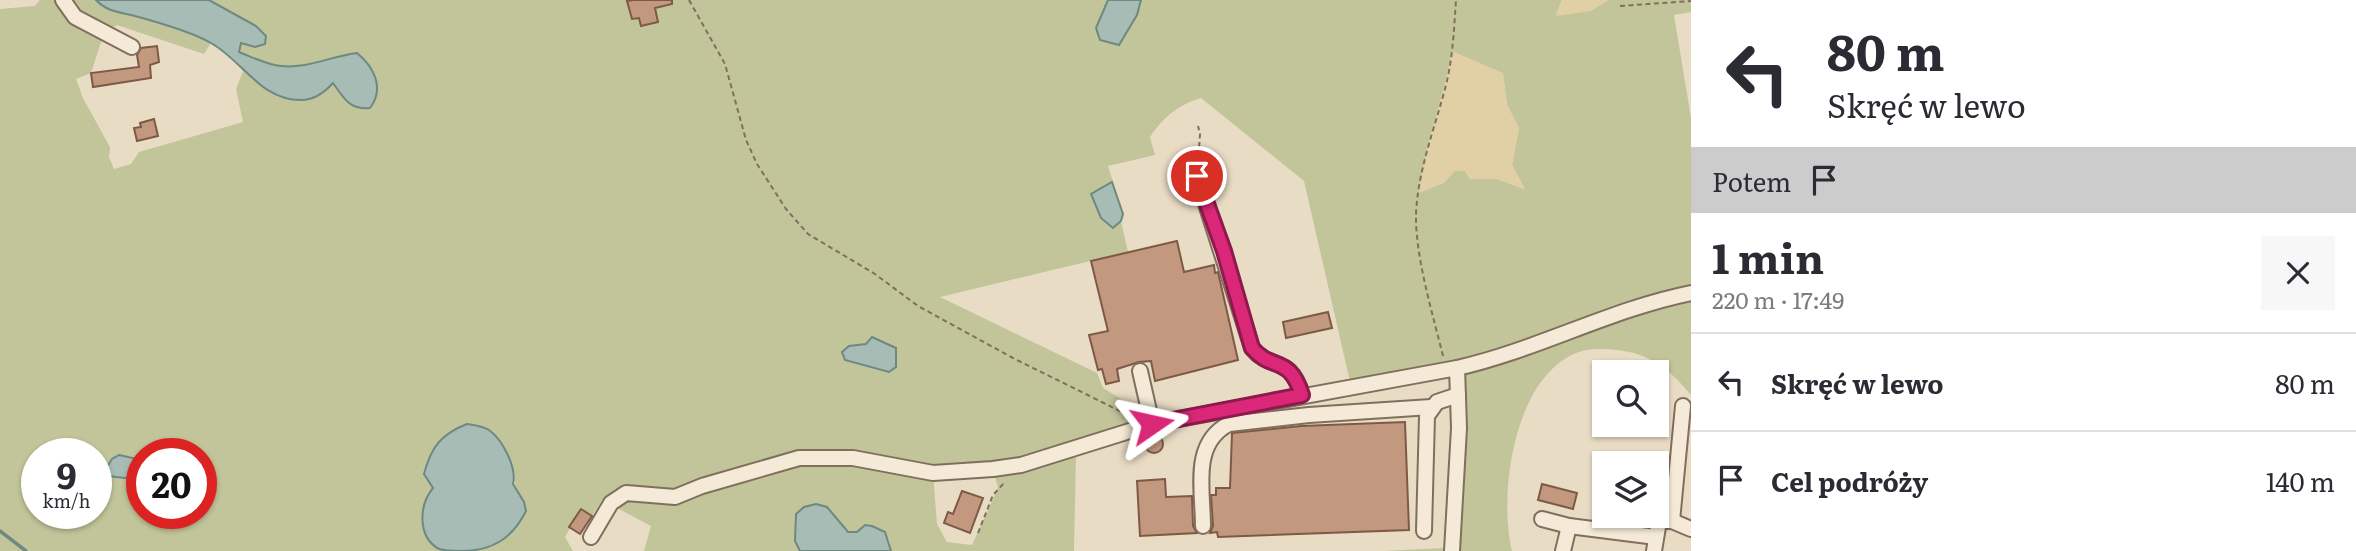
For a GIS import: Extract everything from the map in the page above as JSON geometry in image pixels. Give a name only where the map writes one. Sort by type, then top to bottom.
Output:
[{"type":"lane","points":[[63,0],[75,17],[132,47]]},
{"type":"lane","points":[[1197,176],[1224,251],[1252,348],[1261,356],[1291,371],[1302,395]]},
{"type":"lane","points":[[591,537],[611,503],[626,493],[675,497],[702,486],[799,458],[853,458],[933,472],[964,472],[1021,465],[1152,424],[1452,369],[1494,358],[1658,299],[1691,293]]},
{"type":"lane","points":[[1451,551],[1459,428],[1458,395],[1452,369]]},
{"type":"lane","points":[[1140,371],[1152,424]]},
{"type":"lane","points":[[1203,526],[1203,453],[1208,440],[1223,427],[1309,415],[1431,407],[1458,395]]},
{"type":"lane","points":[[1672,521],[1683,406]]},
{"type":"lane","points":[[1424,531],[1425,427],[1431,407]]},
{"type":"lane","points":[[1542,519],[1655,544],[1659,521],[1672,521],[1691,529]]},
{"type":"lane","points":[[1563,551],[1569,526]]},
{"type":"path","points":[[689,0],[725,64],[746,140],[757,164],[786,209],[808,234],[875,274],[918,306],[1013,358],[1131,416]]},
{"type":"path","points":[[1452,369],[1425,274],[1416,215],[1422,167],[1448,72],[1456,0]]},
{"type":"path","points":[[1620,6],[1691,1]]},
{"type":"path","points":[[1197,176],[1200,134],[1198,126]]},
{"type":"path","points":[[978,533],[993,495],[1021,465]]},
{"type":"green space","points":[[40,0],[1562,0],[1556,15],[1609,0],[1691,0],[1691,12],[1674,15],[1691,118],[1691,395],[1669,373],[1669,360],[1651,360],[1628,352],[1607,349],[1579,352],[1557,365],[1539,385],[1516,438],[1507,499],[1512,551],[1382,551],[1445,548],[1457,369],[1351,386],[1304,181],[1201,98],[1178,108],[1155,130],[1150,137],[1155,155],[1108,166],[1123,214],[1121,221],[1128,252],[940,297],[1097,373],[1103,388],[1140,410],[1131,416],[1152,424],[1076,454],[1074,551],[891,551],[889,540],[848,532],[827,507],[795,541],[800,551],[644,551],[651,526],[602,500],[592,516],[581,509],[565,537],[573,551],[471,551],[484,549],[507,537],[524,502],[516,490],[513,472],[502,445],[430,480],[433,488],[428,493],[438,549],[443,551],[0,551],[0,9],[35,6]],"holes":[[[117,25],[204,54],[211,43],[235,61],[243,71],[236,89],[243,122],[139,152],[131,164],[114,169],[109,157],[110,147],[83,98],[76,79],[91,73],[104,33]],[[1452,52],[1503,74],[1507,105],[1519,128],[1512,165],[1524,189],[1497,179],[1470,179],[1465,171],[1455,171],[1427,149]],[[993,469],[998,488],[972,545],[947,542],[937,524],[933,473]]]},
{"type":"sand","points":[[1562,0],[1609,0],[1591,11],[1556,16]]},
{"type":"sand","points":[[1452,51],[1503,73],[1507,105],[1519,128],[1512,165],[1525,189],[1497,179],[1470,179],[1465,171],[1455,171],[1444,183],[1419,193],[1425,157]]},
{"type":"water","points":[[96,0],[209,0],[256,26],[266,36],[265,44],[255,47],[241,43],[239,52],[265,62],[290,66],[357,53],[373,71],[377,93],[370,108],[352,105],[333,83],[311,99],[301,100],[274,94],[211,43],[164,24],[109,9]]},
{"type":"water","points":[[1108,0],[1141,0],[1137,15],[1119,45],[1100,40],[1096,28]]},
{"type":"water","points":[[1112,182],[1123,214],[1121,221],[1113,228],[1101,218],[1091,194]]},
{"type":"water","points":[[872,337],[896,348],[896,367],[889,372],[845,360],[842,352],[849,346],[866,344]]},
{"type":"water","points":[[467,424],[487,429],[499,440],[508,455],[513,470],[513,484],[524,502],[526,511],[507,536],[491,546],[472,550],[441,550],[432,544],[424,529],[423,512],[433,488],[424,474],[438,443],[450,432]]},
{"type":"water","points":[[119,455],[126,457],[126,478],[112,476],[112,459]]},
{"type":"water","points":[[816,504],[827,507],[848,532],[857,532],[865,525],[885,532],[891,551],[800,551],[795,541],[796,514],[804,507]]},
{"type":"building","points":[[672,0],[672,4],[655,8],[658,22],[641,26],[639,18],[632,19],[627,1]]},
{"type":"building","points":[[157,46],[159,62],[150,65],[151,78],[93,87],[91,73],[139,67],[137,55],[141,48]]},
{"type":"building","points":[[154,119],[158,136],[137,141],[134,128]]},
{"type":"building","points":[[1177,241],[1184,272],[1214,265],[1215,273],[1218,272],[1238,360],[1155,381],[1151,361],[1139,362],[1117,369],[1119,381],[1106,384],[1102,369],[1098,370],[1089,335],[1108,331],[1091,261]]},
{"type":"building","points":[[1328,312],[1332,328],[1286,338],[1283,322]]},
{"type":"building","points":[[1405,422],[1409,530],[1218,537],[1217,532],[1210,533],[1213,526],[1211,495],[1216,495],[1216,488],[1230,488],[1232,433],[1301,426]]},
{"type":"building","points":[[1154,435],[1160,438],[1163,444],[1160,450],[1154,453],[1148,450],[1145,444],[1148,438]]},
{"type":"building","points":[[1165,479],[1166,497],[1192,496],[1193,526],[1197,533],[1140,536],[1137,481]]},
{"type":"building","points":[[1542,484],[1577,493],[1573,509],[1538,500]]},
{"type":"building","points":[[962,491],[983,498],[970,533],[944,523],[948,512],[953,514]]},
{"type":"building","points":[[581,509],[592,516],[580,534],[569,527]]},
{"type":"waterway","points":[[0,531],[26,551]]},
{"type":"route","points":[[1152,424],[1302,395],[1291,371],[1261,356],[1252,348],[1224,251],[1197,176]]}]
